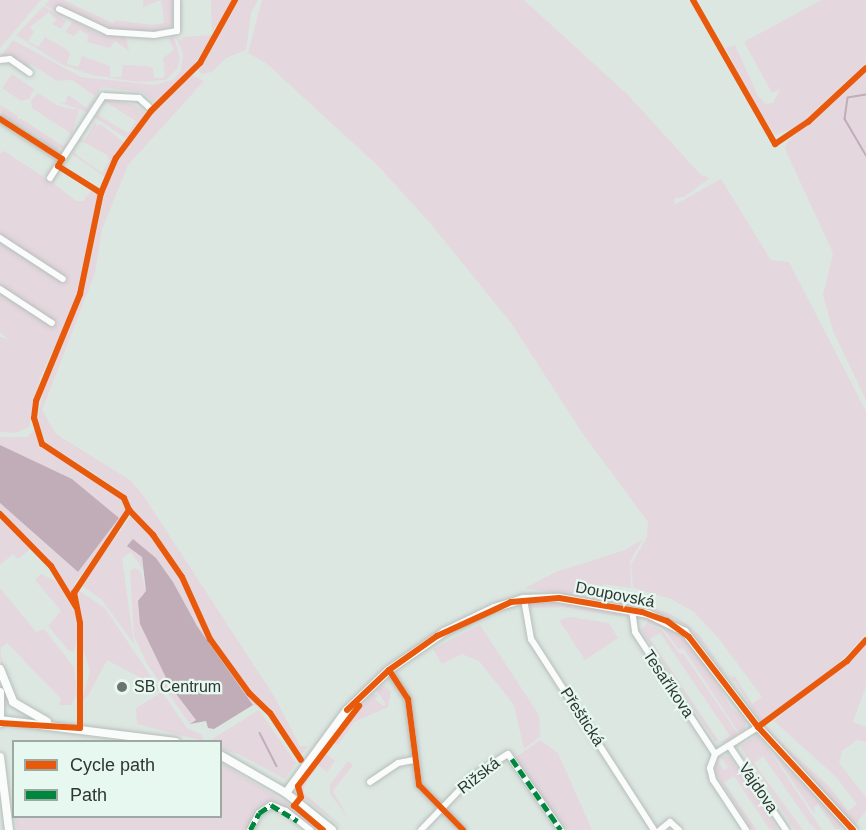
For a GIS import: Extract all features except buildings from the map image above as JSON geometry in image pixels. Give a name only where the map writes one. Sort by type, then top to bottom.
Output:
[{"type":"street","points":[[59,9],[81,22],[108,32],[145,35],[177,31],[177,0]]},
{"type":"street","points":[[0,60],[10,59],[30,73]]},
{"type":"street","points":[[50,178],[106,94],[139,98],[149,106]]},
{"type":"street","points":[[0,119],[62,159]]},
{"type":"street","points":[[0,249],[2,240],[63,279]]},
{"type":"street","points":[[0,289],[52,324]]},
{"type":"street","name":"Doupovská","points":[[286,793],[347,710],[389,670],[444,632],[494,608],[524,599],[559,598],[632,610],[661,618],[685,632],[758,727],[853,830]]},
{"type":"street","name":"Přeštická","points":[[524,599],[531,639],[654,830]]},
{"type":"street","name":"Tesaříkova","points":[[632,610],[634,633],[715,754]]},
{"type":"street","points":[[0,669],[17,707],[52,725]]},
{"type":"street","points":[[389,670],[408,699],[419,785],[463,830]]},
{"type":"street","points":[[0,692],[0,721],[52,725],[168,740]]},
{"type":"street","points":[[746,830],[711,776],[715,754],[730,747],[758,727]]},
{"type":"street","name":"Vajdova","points":[[730,747],[786,830]]},
{"type":"street","name":"Rižská","points":[[421,830],[473,776],[508,754],[561,830]]},
{"type":"street","points":[[222,756],[286,793],[332,830]]},
{"type":"street","points":[[0,757],[9,830]]},
{"type":"street","points":[[370,782],[398,763],[414,760]]},
{"type":"street","points":[[250,830],[259,813],[271,805],[285,811],[310,830]]},
{"type":"street","points":[[660,830],[670,822],[679,830]]},
{"type":"shaded area","points":[[0,0],[41,0],[0,48]]},
{"type":"shaded area","points":[[49,0],[63,0],[113,23],[114,20],[153,25],[164,23],[161,0],[174,0],[173,25],[155,32],[114,30],[67,9],[57,10],[66,19],[45,5]]},
{"type":"shaded area","points":[[143,0],[161,0],[143,7]]},
{"type":"shaded area","points":[[211,0],[258,0],[251,13],[246,50],[226,58],[212,72],[202,74],[196,69],[219,28],[216,25],[212,33]]},
{"type":"shaded area","points":[[262,0],[524,0],[628,95],[701,175],[710,178],[684,197],[675,198],[674,205],[721,179],[771,260],[789,262],[866,411],[866,634],[838,664],[770,717],[760,721],[735,681],[733,681],[721,668],[693,631],[674,618],[640,606],[644,600],[643,605],[668,613],[685,623],[700,636],[725,672],[732,678],[735,676],[752,704],[762,697],[720,640],[694,612],[671,599],[633,588],[631,565],[647,537],[648,522],[583,434],[511,323],[430,223],[378,166],[266,63],[248,53]]},
{"type":"shaded area","points":[[821,0],[866,0],[866,63],[800,125],[775,135],[749,96],[726,48],[735,45],[758,96],[766,104],[773,103],[780,89],[772,93],[744,42]]},
{"type":"shaded area","points":[[44,6],[66,21],[61,29],[52,24],[56,20],[49,12],[30,27],[34,32],[28,41],[38,47],[45,37],[66,49],[70,54],[67,64],[78,67],[82,56],[110,66],[110,77],[121,77],[123,65],[153,68],[154,78],[161,78],[165,76],[163,58],[174,50],[168,38],[174,37],[180,57],[178,68],[166,80],[139,82],[92,75],[61,64],[16,35]]},
{"type":"shaded area","points":[[73,21],[99,34],[126,37],[129,51],[115,41],[110,48],[87,42],[89,36],[80,30],[74,36],[65,32]]},
{"type":"shaded area","points":[[213,35],[190,71],[127,139],[94,117],[101,111],[98,115],[128,133],[136,121],[107,103],[102,106],[110,97],[110,100],[135,105],[145,113],[154,103],[143,92],[101,87],[87,112],[58,102],[65,103],[69,92],[68,95],[87,108],[95,96],[72,80],[57,81],[31,64],[27,67],[8,56],[0,57],[13,40],[81,77],[155,85],[174,79],[181,70],[183,54],[176,37],[182,41],[183,37]]},
{"type":"shaded area","points":[[866,71],[866,400],[833,331],[823,295],[833,253],[785,149],[787,142]]},
{"type":"shaded area","points":[[12,74],[34,89],[29,99],[21,101],[2,88]]},
{"type":"shaded area","points":[[191,74],[204,81],[128,165],[102,229],[95,273],[42,410],[56,434],[130,480],[143,495],[274,696],[300,746],[308,746],[301,755],[268,707],[253,705],[197,626],[173,582],[156,558],[133,539],[142,557],[143,570],[131,552],[122,558],[134,644],[102,600],[81,585],[131,516],[131,507],[122,492],[46,442],[37,421],[45,382],[83,293],[108,178],[117,159],[147,119]]},
{"type":"shaded area","points":[[38,93],[58,106],[79,110],[70,139],[70,133],[32,108],[31,100]]},
{"type":"shaded area","points":[[0,105],[18,116],[18,120],[20,118],[63,146],[68,142],[64,150],[59,148],[56,152],[38,136],[1,115]]},
{"type":"shaded area","points":[[96,122],[96,126],[100,124],[124,142],[105,177],[72,154],[76,149],[74,153],[102,173],[109,161],[107,155],[82,141],[77,144],[80,139],[84,141]]},
{"type":"shaded area","points":[[4,151],[42,176],[45,173],[43,177],[52,183],[55,179],[54,184],[76,201],[83,201],[93,188],[98,193],[80,294],[40,378],[29,427],[16,433],[0,432],[0,337],[8,339],[0,332],[0,153]]},
{"type":"shaded area","points":[[35,429],[41,445],[121,498],[126,506],[125,515],[74,584],[73,599],[46,556],[0,511],[0,503],[78,572],[118,518],[72,479],[0,445],[0,437],[27,437]]},
{"type":"shaded area","points":[[0,445],[72,479],[119,518],[78,572],[0,503]]},
{"type":"shaded area","points":[[0,517],[49,568],[30,549],[18,559],[13,554],[0,565]]},
{"type":"shaded area","points":[[133,539],[156,558],[173,582],[197,626],[253,705],[214,729],[208,728],[206,721],[190,724],[196,720],[170,686],[140,624],[138,601],[146,591],[142,557],[127,546]]},
{"type":"shaded area","points":[[643,539],[630,561],[631,588],[603,584],[601,597],[624,601],[625,597],[626,605],[525,588],[556,572],[625,550]]},
{"type":"shaded area","points":[[135,568],[141,572],[146,592],[140,624],[170,686],[196,720],[190,724],[147,664],[134,636],[130,571]]},
{"type":"shaded area","points":[[41,574],[56,581],[75,613],[78,632],[74,652],[68,650],[48,626],[61,611],[35,580]]},
{"type":"shaded area","points":[[0,588],[36,632],[44,629],[74,667],[77,694],[71,705],[59,705],[61,699],[7,643],[1,648],[1,655],[10,689],[21,700],[8,689],[0,657]]},
{"type":"shaded area","points":[[78,590],[105,608],[160,690],[147,695],[150,683],[107,660],[88,696],[82,701],[90,671],[83,649]]},
{"type":"shaded area","points":[[531,602],[562,602],[618,612],[622,617],[563,607],[528,608]]},
{"type":"shaded area","points":[[571,617],[609,623],[618,638],[585,660],[559,620]]},
{"type":"shaded area","points":[[649,618],[681,634],[708,667],[730,706],[746,721],[745,730],[739,733],[683,648],[679,650],[663,628],[647,623]]},
{"type":"shaded area","points":[[647,624],[662,630],[680,654],[683,653],[738,734],[724,743],[721,742],[730,736],[660,633],[650,639],[719,742],[715,741],[641,630]]},
{"type":"shaded area","points":[[480,625],[539,715],[540,737],[524,749],[514,705],[479,661],[462,654],[442,664],[433,649]]},
{"type":"shaded area","points":[[866,644],[866,686],[853,722],[866,727],[866,742],[857,740],[842,751],[839,763],[866,797],[866,811],[855,825],[766,729],[770,729],[768,731],[829,786],[848,811],[857,804],[836,777],[774,721]]},
{"type":"shaded area","points":[[383,685],[391,691],[388,707],[354,722],[338,745],[331,742],[372,694],[378,695],[375,699],[383,706],[386,704],[376,690]]},
{"type":"shaded area","points":[[162,692],[187,728],[202,735],[203,740],[137,724],[136,708]]},
{"type":"shaded area","points":[[259,710],[296,763],[285,779],[239,754],[222,749],[222,740],[211,740]]},
{"type":"shaded area","points":[[757,736],[768,748],[822,830],[816,830],[808,821],[763,756],[754,763],[803,830],[795,830],[740,746]]},
{"type":"shaded area","points":[[540,740],[558,753],[592,830],[568,830],[554,816],[515,758]]},
{"type":"shaded area","points":[[330,745],[326,754],[335,761],[327,772],[318,765],[304,786],[304,793],[346,830],[304,798],[299,788]]},
{"type":"shaded area","points":[[772,751],[841,824],[840,829],[835,829],[818,804],[814,807],[815,815]]},
{"type":"shaded area","points":[[729,756],[778,830],[770,830],[734,776],[724,783],[757,830],[751,830],[715,772],[717,760],[724,770],[728,768],[721,757]]},
{"type":"shaded area","points":[[348,761],[353,765],[333,791],[348,818],[330,794],[330,784]]},
{"type":"shaded area","points":[[222,764],[290,805],[321,830],[315,830],[274,802],[260,807],[247,830],[17,830],[15,818],[222,818]]},
{"type":"waterway","points":[[866,95],[848,98],[845,119],[866,155]]},
{"type":"waterway","points":[[260,733],[277,766]]},
{"type":"marked path","points":[[512,759],[561,830]]},
{"type":"marked path","points":[[250,830],[259,813],[271,805],[298,821]]},
{"type":"cycle path","points":[[0,723],[80,728],[80,623],[74,593],[129,510],[124,498],[42,444],[34,418],[36,401],[80,294],[101,193],[116,158],[151,111],[200,63],[235,0]]},
{"type":"cycle path","points":[[693,0],[775,144],[808,122],[866,68]]},
{"type":"cycle path","points":[[0,119],[62,159],[58,166],[101,193]]},
{"type":"cycle path","points":[[129,510],[153,535],[182,577],[210,639],[249,693],[270,713],[301,760]]},
{"type":"cycle path","points":[[0,514],[51,566],[76,607]]},
{"type":"cycle path","points":[[347,710],[389,670],[437,636],[511,602],[559,598],[642,612],[667,621],[689,637],[758,727],[853,830]]},
{"type":"cycle path","points":[[758,727],[847,661],[866,640]]},
{"type":"cycle path","points":[[389,670],[408,699],[419,785],[463,830]]},
{"type":"cycle path","points":[[323,830],[294,806],[301,797],[298,786],[359,706]]},
{"type":"place","name":"SB Centrum","points":[[122,687]]}]
